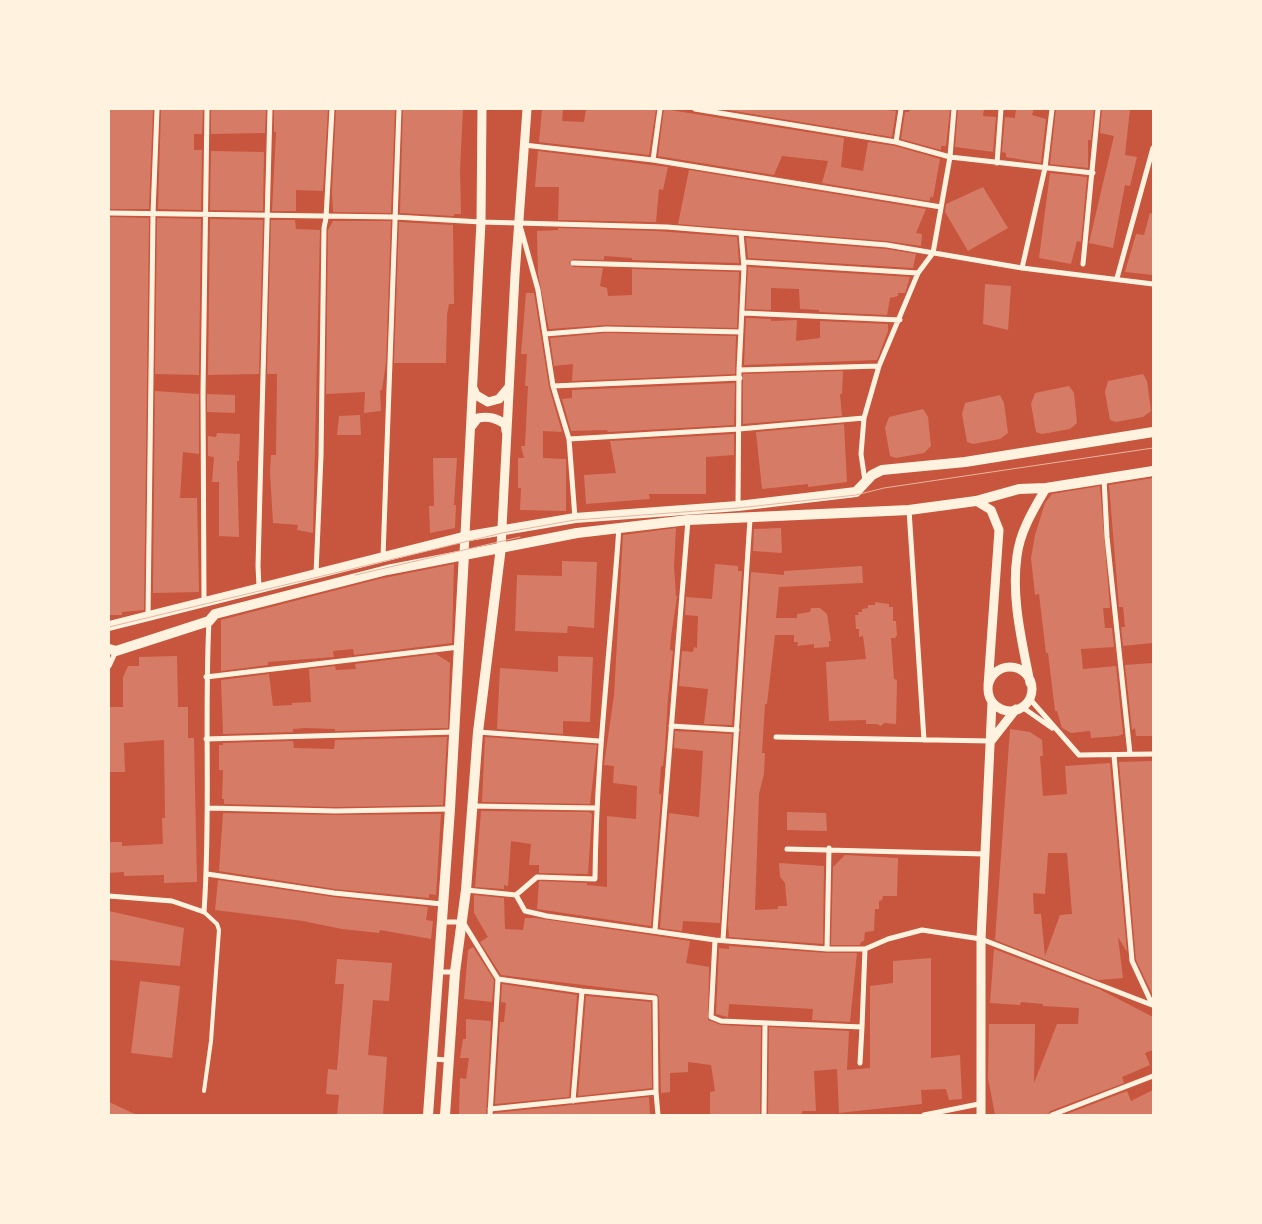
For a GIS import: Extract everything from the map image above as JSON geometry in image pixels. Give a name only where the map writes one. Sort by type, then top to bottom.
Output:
[{"type":"main road","points":[[109,626],[463,537],[575,518],[738,506],[856,492],[865,482],[882,470],[965,462],[1153,432]]},
{"type":"main road","points":[[113,650],[209,621],[215,614],[263,600],[464,554],[619,526],[688,520],[750,519],[909,510],[976,502],[1019,489],[1046,488],[1153,471]]},
{"type":"main road","points":[[445,1115],[455,972],[463,922],[478,732],[501,548]]},
{"type":"main road","points":[[428,1115],[450,809],[464,554]]},
{"type":"street","points":[[148,616],[153,214],[157,109]]},
{"type":"street","points":[[204,601],[207,109]]},
{"type":"street","points":[[259,587],[270,109]]},
{"type":"street","points":[[316,574],[321,456],[324,228],[332,109]]},
{"type":"street","points":[[383,557],[399,109]]},
{"type":"street","points":[[464,554],[463,537],[471,427],[481,222],[482,109]]},
{"type":"street","points":[[501,548],[519,223],[528,109]]},
{"type":"street","points":[[653,160],[660,109]]},
{"type":"street","points":[[695,109],[896,142],[950,157],[1093,173]]},
{"type":"street","points":[[896,142],[901,109]]},
{"type":"street","points":[[865,482],[861,454],[864,418],[879,366],[900,320],[918,273],[934,253],[950,157],[954,109]]},
{"type":"street","points":[[997,163],[1000,109]]},
{"type":"street","points":[[1022,268],[1045,168],[1052,109]]},
{"type":"street","points":[[1083,264],[1098,109]]},
{"type":"street","points":[[524,145],[653,160],[941,207]]},
{"type":"street","points":[[1117,278],[1153,148]]},
{"type":"street","points":[[109,212],[326,218],[395,217],[481,222],[667,227],[887,245],[1022,268],[1117,278],[1153,284]]},
{"type":"street","points":[[519,223],[538,290],[553,386],[569,439],[575,518]]},
{"type":"street","points":[[738,506],[739,370],[744,268],[741,233]]},
{"type":"street","points":[[744,262],[918,273]]},
{"type":"street","points":[[573,263],[744,268]]},
{"type":"street","points":[[743,313],[900,320]]},
{"type":"street","points":[[545,334],[606,329],[741,332]]},
{"type":"street","points":[[739,370],[879,366]]},
{"type":"street","points":[[553,386],[740,378]]},
{"type":"street","points":[[473,387],[476,395],[488,402],[499,398],[509,386]]},
{"type":"street","points":[[471,427],[478,418],[492,417],[505,424],[507,433]]},
{"type":"street","points":[[569,439],[738,429],[864,418]]},
{"type":"street","points":[[1104,478],[1108,537],[1130,754]]},
{"type":"street","points":[[991,741],[1029,698],[1030,683],[1017,619],[1017,555],[1030,516],[1046,488]]},
{"type":"street","points":[[976,502],[992,510],[999,530],[988,686],[992,702],[981,939],[979,1104],[981,1115]]},
{"type":"street","points":[[909,510],[924,740]]},
{"type":"street","points":[[723,940],[750,519]]},
{"type":"street","points":[[655,930],[688,520]]},
{"type":"street","points":[[466,890],[516,895],[537,877],[595,878],[599,741],[611,641],[619,526]]},
{"type":"street","points":[[109,896],[172,901],[204,912],[208,808],[206,677],[209,621]]},
{"type":"street","points":[[206,677],[460,647]]},
{"type":"street","points":[[109,666],[113,650]]},
{"type":"street","points":[[988,686],[995,673],[1008,667],[1022,671],[1030,683]]},
{"type":"street","points":[[1029,698],[1079,755],[1153,754]]},
{"type":"street","points":[[992,702],[1003,710],[1019,708],[1058,733]]},
{"type":"street","points":[[671,726],[737,730]]},
{"type":"street","points":[[206,739],[454,732]]},
{"type":"street","points":[[478,732],[599,741]]},
{"type":"street","points":[[776,736],[991,741]]},
{"type":"street","points":[[1114,755],[1132,961],[1153,1006]]},
{"type":"street","points":[[472,806],[596,808]]},
{"type":"street","points":[[208,808],[336,811],[450,809]]},
{"type":"street","points":[[788,849],[829,848],[986,854]]},
{"type":"street","points":[[827,949],[829,848]]},
{"type":"street","points":[[206,874],[334,893],[442,904]]},
{"type":"street","points":[[516,895],[525,911],[547,916],[589,924],[655,930],[715,940],[827,949],[865,949],[888,939],[922,930],[981,939],[1153,1006]]},
{"type":"street","points":[[442,922],[463,922],[498,979],[490,1115]]},
{"type":"street","points":[[715,940],[712,1017],[721,1021],[765,1024],[862,1027]]},
{"type":"street","points":[[860,1063],[865,949]]},
{"type":"street","points":[[437,972],[455,972]]},
{"type":"street","points":[[498,979],[582,991],[655,998],[658,1115]]},
{"type":"street","points":[[573,1101],[582,991]]},
{"type":"street","points":[[764,1115],[765,1024]]},
{"type":"street","points":[[432,1059],[448,1060]]},
{"type":"street","points":[[1052,1115],[1153,1076]]},
{"type":"street","points":[[490,1109],[656,1092]]},
{"type":"street","points":[[924,1115],[979,1104]]},
{"type":"lane","points":[[204,912],[217,924],[219,930],[211,1041],[204,1091]]},
{"type":"building","points":[[109,109],[153,109],[149,209],[109,209]]},
{"type":"building","points":[[161,109],[203,109],[202,134],[194,134],[194,150],[202,150],[201,210],[158,209]]},
{"type":"building","points":[[211,109],[266,109],[265,133],[211,134]]},
{"type":"building","points":[[274,109],[328,109],[323,191],[296,190],[296,211],[272,211],[276,132],[274,132]]},
{"type":"building","points":[[336,109],[395,109],[391,213],[333,212],[332,192]]},
{"type":"building","points":[[403,109],[463,109],[460,170],[461,214],[454,214],[454,216],[400,213]]},
{"type":"building","points":[[542,109],[563,109],[562,121],[584,122],[586,109],[656,109],[649,155],[539,142]]},
{"type":"building","points":[[664,109],[844,138],[841,167],[863,171],[868,142],[895,146],[940,159],[933,198],[931,196],[929,201],[822,183],[828,161],[782,156],[774,175],[658,156]]},
{"type":"building","points":[[722,109],[879,109],[896,111],[892,137]]},
{"type":"building","points":[[910,109],[950,109],[946,146],[941,146],[941,150],[901,139],[905,112],[909,112]]},
{"type":"building","points":[[958,109],[984,109],[983,116],[996,117],[993,152],[955,147]]},
{"type":"building","points":[[1016,109],[1034,109],[1032,115],[1046,119],[1041,163],[1006,157],[1006,153],[1002,152],[1005,117],[1015,118]]},
{"type":"building","points":[[1056,109],[1094,109],[1091,140],[1088,140],[1088,168],[1050,164]]},
{"type":"building","points":[[1102,109],[1130,109],[1125,155],[1137,157],[1130,186],[1125,185],[1113,248],[1089,243],[1114,136],[1100,133]]},
{"type":"building","points":[[211,151],[264,152],[263,211],[210,210]]},
{"type":"building","points":[[538,151],[668,167],[663,190],[659,189],[656,222],[558,220],[559,187],[535,187]]},
{"type":"building","points":[[689,170],[926,209],[916,233],[922,234],[921,246],[887,241],[678,224]]},
{"type":"building","points":[[1050,173],[1087,177],[1081,242],[1077,241],[1071,264],[1039,258]]},
{"type":"building","points":[[983,187],[1008,228],[968,251],[945,212],[946,204]]},
{"type":"building","points":[[1150,213],[1153,214],[1153,275],[1125,272],[1136,234],[1144,235]]},
{"type":"building","points":[[109,217],[149,218],[144,610],[122,612],[122,615],[109,615]]},
{"type":"building","points":[[157,218],[201,219],[199,375],[155,374]]},
{"type":"building","points":[[210,219],[263,220],[259,374],[208,375]]},
{"type":"building","points":[[271,220],[295,220],[296,229],[320,230],[313,533],[297,530],[298,525],[273,523],[270,472],[271,455],[276,455],[277,374],[267,374]]},
{"type":"building","points":[[333,221],[391,221],[386,362],[382,390],[380,390],[381,411],[364,413],[365,392],[326,394],[328,230]]},
{"type":"building","points":[[399,222],[453,225],[454,304],[449,304],[447,315],[446,363],[394,363]]},
{"type":"building","points":[[558,228],[656,231],[737,237],[739,263],[632,260],[632,258],[604,256],[604,260],[573,259],[569,263],[573,267],[603,268],[600,286],[607,288],[608,296],[632,295],[632,269],[739,272],[737,328],[606,325],[549,329],[538,274],[537,231],[558,230]]},
{"type":"building","points":[[746,238],[886,249],[916,254],[913,268],[748,258]]},
{"type":"building","points":[[748,267],[910,277],[905,293],[898,293],[898,296],[890,298],[887,315],[819,312],[819,310],[800,309],[799,289],[771,288],[771,310],[746,309]]},
{"type":"building","points":[[985,284],[1011,286],[1008,330],[983,324]]},
{"type":"building","points":[[526,293],[534,293],[549,387],[562,432],[543,431],[543,458],[566,459],[566,511],[520,510],[521,488],[518,488],[518,458],[524,458],[521,446],[525,446],[528,386],[525,386],[527,354],[521,354]]},
{"type":"building","points":[[746,318],[771,319],[771,321],[797,320],[796,341],[820,338],[820,321],[888,324],[888,331],[877,360],[744,365]]},
{"type":"building","points":[[606,333],[736,336],[735,374],[572,381],[573,364],[554,366],[550,338]]},
{"type":"building","points":[[843,371],[842,394],[840,394],[842,416],[743,424],[743,374]]},
{"type":"building","points":[[1143,374],[1147,381],[1151,411],[1143,417],[1116,422],[1110,420],[1105,392],[1108,381]]},
{"type":"building","points":[[735,383],[734,425],[608,432],[607,430],[571,431],[562,399],[572,398],[572,390]]},
{"type":"building","points":[[1069,386],[1074,393],[1077,423],[1070,429],[1042,434],[1036,432],[1031,404],[1035,393]]},
{"type":"building","points":[[155,391],[199,394],[199,454],[183,452],[180,498],[197,498],[199,592],[153,593]]},
{"type":"building","points":[[207,394],[235,395],[235,413],[207,412]]},
{"type":"building","points":[[1000,395],[1004,403],[1008,433],[1000,439],[973,444],[967,442],[962,414],[965,403]]},
{"type":"building","points":[[923,409],[928,417],[931,446],[924,453],[896,458],[890,456],[885,428],[889,417]]},
{"type":"building","points":[[360,415],[361,435],[337,435],[339,416]]},
{"type":"building","points":[[844,424],[847,482],[808,487],[808,484],[762,489],[756,432]]},
{"type":"building","points":[[217,433],[240,434],[239,461],[237,461],[239,537],[219,536],[219,482],[212,482],[214,457],[208,456],[208,436],[216,437]]},
{"type":"building","points":[[734,434],[734,455],[706,457],[706,494],[649,494],[650,499],[586,504],[584,475],[616,473],[610,441]]},
{"type":"building","points":[[433,458],[457,458],[454,505],[456,505],[455,528],[430,533],[429,506],[434,506]]},
{"type":"building","points":[[1153,478],[1153,643],[1123,646],[1121,627],[1125,627],[1123,607],[1119,607],[1109,485]]},
{"type":"building","points":[[1100,486],[1110,608],[1103,608],[1105,628],[1112,628],[1114,647],[1081,649],[1083,669],[1116,666],[1123,734],[1091,738],[1090,731],[1071,733],[1062,728],[1057,711],[1055,711],[1039,594],[1035,595],[1031,558],[1035,535],[1045,503],[1052,494]]},
{"type":"building","points":[[676,528],[674,566],[677,596],[671,637],[670,650],[673,651],[665,747],[663,766],[661,766],[659,794],[661,794],[661,798],[651,926],[537,909],[539,881],[587,883],[587,885],[607,887],[607,816],[636,819],[637,786],[613,783],[614,766],[604,765],[614,695],[623,535]]},
{"type":"building","points":[[781,528],[782,553],[753,551],[754,529]]},
{"type":"building","points":[[562,561],[597,562],[594,628],[568,626],[567,633],[515,631],[517,575],[562,576]]},
{"type":"building","points":[[454,564],[452,643],[354,655],[353,649],[333,651],[334,657],[268,662],[268,665],[221,671],[221,620],[379,579]]},
{"type":"building","points":[[715,564],[738,566],[738,571],[742,571],[732,725],[704,724],[708,689],[679,686],[682,651],[693,652],[694,647],[697,648],[698,616],[685,615],[686,597],[712,599]]},
{"type":"building","points":[[862,566],[863,583],[779,587],[776,618],[797,618],[797,614],[810,612],[811,608],[820,608],[827,614],[831,641],[829,641],[829,647],[814,648],[814,644],[797,646],[798,642],[794,642],[794,635],[775,635],[767,704],[765,704],[762,753],[765,753],[764,774],[759,794],[755,910],[778,909],[778,906],[787,906],[785,883],[780,877],[779,863],[824,866],[823,944],[729,937],[728,924],[751,572],[784,575],[784,571]]},
{"type":"building","points":[[875,602],[889,604],[889,607],[893,607],[893,621],[896,621],[897,635],[895,638],[891,638],[894,679],[897,680],[896,724],[884,723],[881,726],[866,724],[866,720],[829,721],[826,662],[866,659],[863,636],[859,637],[859,629],[856,629],[855,615],[859,615],[858,612],[868,608],[868,605],[875,605]]},
{"type":"building","points":[[436,654],[450,663],[448,728],[335,731],[335,729],[305,728],[293,729],[293,732],[223,734],[221,680],[269,674],[273,706],[292,705],[292,703],[311,702],[309,669],[335,666],[336,670],[356,669],[355,664]]},
{"type":"building","points":[[177,656],[178,707],[188,707],[188,738],[194,738],[197,882],[164,883],[164,875],[124,876],[124,872],[109,873],[109,842],[122,842],[122,846],[163,844],[162,818],[165,818],[164,740],[124,743],[125,772],[109,772],[109,707],[123,707],[123,677],[128,666],[139,666],[139,657]]},
{"type":"building","points":[[558,656],[593,657],[590,722],[563,721],[563,734],[497,729],[500,668],[558,672]]},
{"type":"building","points":[[1153,663],[1153,736],[1136,736],[1135,728],[1132,730],[1125,665]]},
{"type":"building","points":[[1010,729],[1030,732],[1042,740],[1043,756],[1040,756],[1043,796],[1067,794],[1065,766],[1110,763],[1127,952],[1118,937],[1123,978],[1098,980],[995,940]],"holes":[[[1048,853],[1067,853],[1072,914],[1060,915],[1045,956],[1041,914],[1034,914],[1033,893],[1045,894]]]},
{"type":"building","points":[[675,731],[732,734],[720,923],[683,921],[682,931],[660,928],[669,813],[699,817],[703,751],[674,748]]},
{"type":"building","points":[[447,737],[443,805],[336,807],[224,804],[224,799],[222,799],[223,770],[219,770],[219,745],[223,745],[223,743],[293,741],[294,748],[334,749],[335,740]]},
{"type":"building","points":[[485,737],[597,745],[590,804],[482,802]]},
{"type":"building","points":[[1153,761],[1153,996],[1136,960],[1119,762]]},
{"type":"building","points":[[481,811],[589,812],[592,814],[588,874],[539,873],[539,865],[529,865],[531,844],[511,841],[508,886],[504,885],[504,889],[475,887]]},
{"type":"building","points":[[787,812],[826,813],[827,831],[787,830]]},
{"type":"building","points":[[223,813],[441,814],[436,895],[429,894],[429,898],[335,889],[219,871]]},
{"type":"building","points":[[845,855],[898,858],[897,896],[883,896],[882,900],[879,901],[879,909],[875,909],[874,931],[865,932],[864,941],[860,945],[831,945],[833,867]]},
{"type":"building","points":[[218,880],[333,897],[428,907],[426,920],[433,921],[431,939],[380,930],[379,933],[342,929],[303,921],[215,910]]},
{"type":"building","points":[[474,895],[504,898],[505,929],[523,930],[525,918],[536,918],[690,941],[686,963],[709,967],[708,1020],[721,1025],[761,1027],[760,1115],[710,1115],[710,1092],[715,1091],[711,1065],[688,1062],[688,1072],[670,1073],[670,1092],[661,1093],[659,998],[657,994],[501,975],[480,942],[488,937],[474,913]]},
{"type":"building","points":[[109,911],[184,928],[180,966],[109,960]]},
{"type":"building","points":[[729,946],[827,953],[857,953],[850,1022],[812,1020],[813,1009],[729,1004],[728,1017],[716,1014],[719,948],[729,949]]},
{"type":"building","points":[[473,947],[494,980],[492,1002],[464,999],[468,950]]},
{"type":"building","points":[[994,949],[1099,989],[1153,1017],[1153,1050],[1145,1053],[1150,1065],[1122,1077],[1124,1083],[1050,1111],[1048,1115],[995,1115],[988,1078],[989,1024],[1035,1024],[1034,1083],[1057,1024],[1078,1024],[1079,1008],[1043,1006],[1043,1004],[1021,1002],[1020,1005],[990,1003]]},
{"type":"building","points":[[931,958],[931,1058],[960,1055],[962,1099],[949,1100],[946,1089],[921,1090],[922,1104],[839,1113],[837,1069],[814,1071],[816,1111],[802,1111],[802,1115],[768,1115],[769,1027],[849,1031],[847,1070],[870,1068],[870,986],[893,983],[893,961]]},
{"type":"building","points":[[337,959],[392,963],[389,1001],[373,1000],[368,1055],[387,1057],[383,1115],[337,1115],[339,1095],[326,1094],[328,1069],[337,1070],[344,984],[335,984]]},
{"type":"building","points":[[140,981],[180,986],[172,1058],[131,1053]]},
{"type":"building","points":[[502,984],[577,995],[569,1097],[495,1104],[500,1022],[504,1022],[506,1003],[501,1002]]},
{"type":"building","points":[[586,996],[651,1002],[652,1088],[578,1096]]},
{"type":"building","points":[[466,1019],[491,1021],[486,1115],[459,1115],[460,1078],[466,1079],[469,1058],[460,1058],[463,1039],[466,1039]]},
{"type":"building","points":[[1153,1090],[1153,1115],[1064,1115],[1127,1091],[1131,1101]]},
{"type":"building","points":[[649,1097],[650,1115],[494,1115],[494,1113]]},
{"type":"building","points":[[109,1102],[137,1115],[109,1115]]},
{"type":"tram line","points":[[109,627],[502,533],[575,520],[738,508],[856,495],[884,488],[1153,448]]},
{"type":"tram line","points":[[355,575],[520,537]]}]
